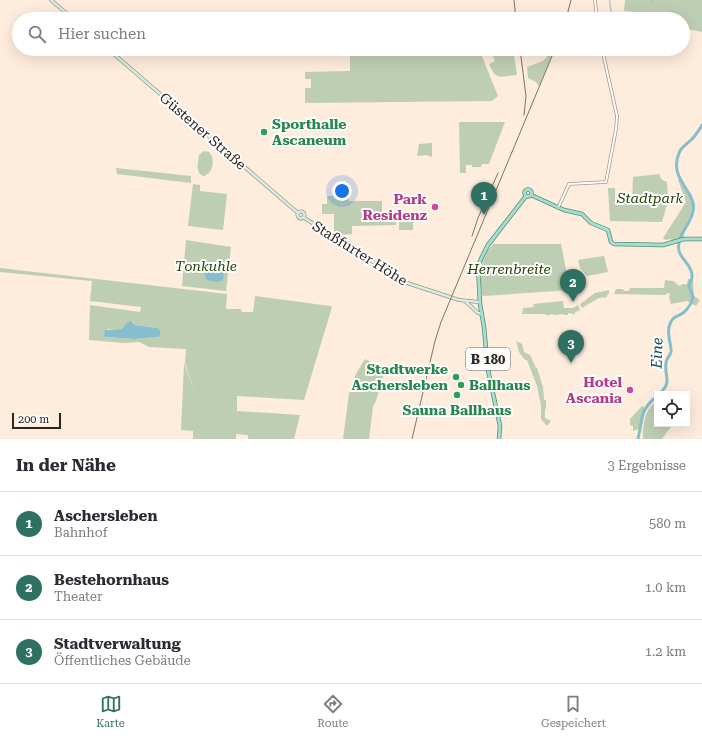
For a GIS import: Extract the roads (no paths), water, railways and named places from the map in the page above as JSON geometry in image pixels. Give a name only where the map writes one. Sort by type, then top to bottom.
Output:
[{"type":"main road","points":[[51,0],[65,12]]},
{"type":"main road","name":"Güstener Straße","points":[[116,56],[298,213],[298,218],[303,217]]},
{"type":"main road","points":[[531,195],[531,191],[527,189],[524,192],[526,196],[531,195],[566,211],[582,214],[590,222],[607,229],[613,244],[662,245],[681,240],[702,239]]},
{"type":"main road","name":"B 180","points":[[499,439],[500,426],[488,370],[488,352],[480,300],[478,264],[491,242],[526,196]]},
{"type":"main road","name":"Staßfurter Höhe","points":[[303,217],[404,282],[464,301],[471,302],[480,300]]},
{"type":"main road","points":[[464,301],[478,313],[482,314]]},
{"type":"main road","points":[[469,306],[469,303],[471,302]]},
{"type":"street","points":[[595,0],[596,12]]},
{"type":"street","points":[[558,208],[569,184],[606,182],[617,116],[604,56]]},
{"type":"water","points":[[209,263],[217,264],[222,267],[224,272],[223,280],[217,282],[207,280],[205,277],[204,268]]},
{"type":"water","points":[[131,321],[135,325],[157,328],[160,330],[160,335],[158,337],[134,339],[104,336],[105,330],[121,329]]},
{"type":"waterway","points":[[610,0],[611,12]]},
{"type":"waterway","name":"Eine","points":[[662,391],[667,383],[666,362],[671,352],[669,334],[670,323],[674,318],[687,310],[693,297],[689,286],[692,278],[692,272],[679,251],[680,240],[692,216],[693,204],[691,197],[677,171],[677,162],[681,149],[697,133],[702,125]]},
{"type":"waterway","name":"Eine","points":[[638,439],[644,411],[654,398]]},
{"type":"railway","points":[[514,0],[515,12]]},
{"type":"railway","points":[[568,12],[571,0]]},
{"type":"railway","points":[[521,56],[526,96],[524,115]]},
{"type":"railway","points":[[412,439],[435,341],[441,322],[552,56]]},
{"type":"railway","points":[[472,236],[478,218],[498,173]]},
{"type":"place","name":"Sporthalle Ascaneum","points":[[264,132]]},
{"type":"place","name":"Park Residenz","points":[[435,207]]},
{"type":"place","name":"Aschersleben","points":[[484,215]]},
{"type":"place","name":"Bestehornhaus","points":[[573,302]]},
{"type":"place","name":"Stadtverwaltung","points":[[571,363]]},
{"type":"place","name":"Stadtwerke Aschersleben","points":[[456,377]]},
{"type":"place","name":"Ballhaus","points":[[461,385]]},
{"type":"place","name":"Hotel Ascania","points":[[630,390]]},
{"type":"place","name":"Sauna Ballhaus","points":[[457,395]]},
{"type":"park label","name":"Stadtpark","points":[[650,198]]},
{"type":"park label","name":"Tonkuhle","points":[[206,266]]},
{"type":"park label","name":"Herrenbreite","points":[[509,269]]}]
